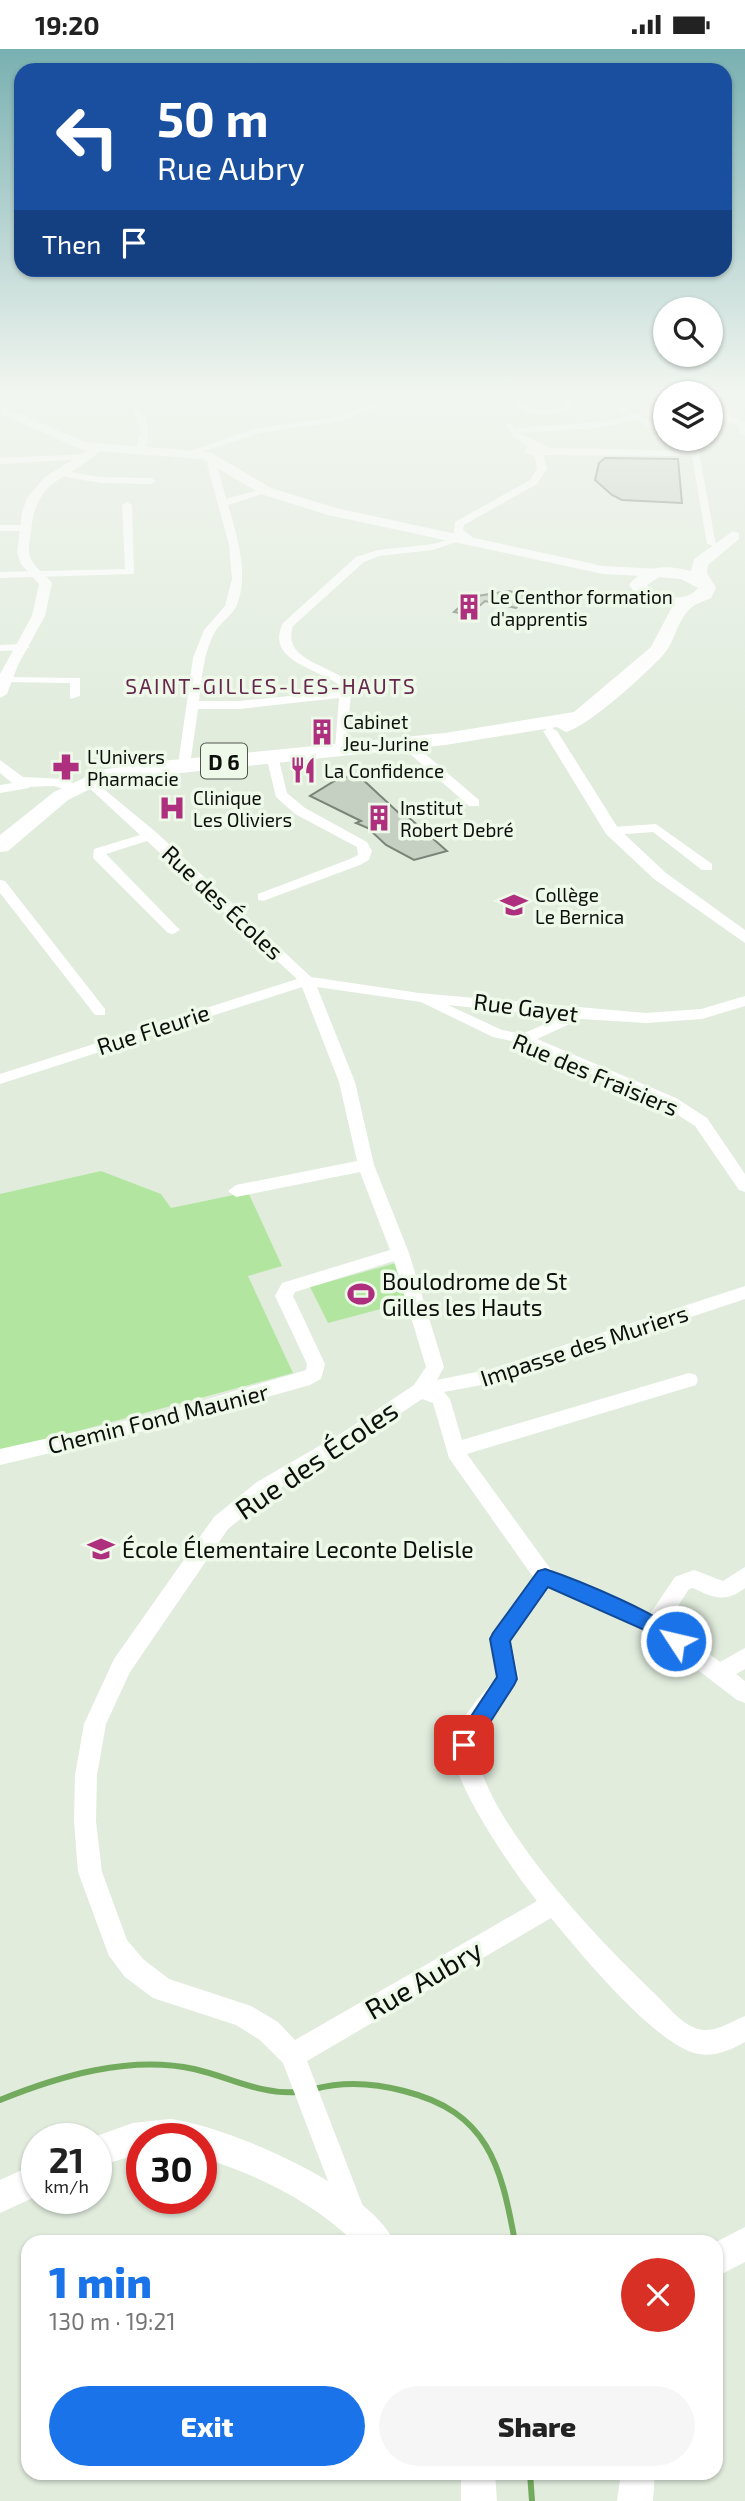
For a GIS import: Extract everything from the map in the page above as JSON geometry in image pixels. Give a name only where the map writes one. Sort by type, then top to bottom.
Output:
[{"type":"main road","points":[[313,506],[603,570],[685,574],[702,582]]},
{"type":"main road","points":[[401,526],[454,541],[608,574],[665,601],[687,602]]},
{"type":"main road","points":[[648,659],[653,626],[642,590],[644,578],[660,573],[712,544],[739,533]]},
{"type":"main road","points":[[566,722],[648,659],[665,641],[674,613],[687,602],[705,594],[706,588],[702,582],[699,563],[739,533]]},
{"type":"main road","points":[[454,541],[490,545]]},
{"type":"main road","name":"D 6","points":[[0,845],[81,784],[184,765],[445,739],[566,722]]},
{"type":"street","points":[[0,694],[42,609],[46,583],[25,561],[26,513],[29,506]]},
{"type":"street","points":[[0,575],[130,572],[127,506]]},
{"type":"street","points":[[184,765],[199,658],[210,630],[230,607],[237,579],[234,545],[224,506]]},
{"type":"street","points":[[471,541],[458,530],[459,524],[490,506]]},
{"type":"street","points":[[705,506],[712,544]]},
{"type":"street","points":[[0,529],[26,528]]},
{"type":"street","points":[[341,749],[346,685],[340,678],[293,657],[285,639],[289,623],[329,590],[340,573],[355,562],[381,552],[439,546],[454,541]]},
{"type":"street","points":[[0,648],[23,647]]},
{"type":"street","points":[[5,680],[78,675],[74,696]]},
{"type":"street","points":[[193,705],[239,705],[346,694]]},
{"type":"street","points":[[566,722],[612,831],[660,876],[745,938]]},
{"type":"street","points":[[405,743],[474,803]]},
{"type":"street","points":[[263,897],[355,862],[364,857],[365,851],[362,845],[300,810],[281,794],[272,756]]},
{"type":"street","points":[[0,764],[25,785]]},
{"type":"street","points":[[0,789],[59,782],[81,784]]},
{"type":"street","name":"Rue des Écoles","points":[[81,784],[103,794],[152,836],[307,981],[347,1082],[366,1165],[400,1253],[435,1367],[421,1390],[352,1436],[264,1488],[221,1523],[149,1622],[122,1666],[95,1724],[86,1775],[86,1833],[90,1871],[118,1948],[134,1968],[162,1989],[242,2015],[269,2031],[301,2078],[354,2217]]},
{"type":"street","points":[[612,831],[656,828],[707,867]]},
{"type":"street","points":[[152,836],[111,846],[99,852],[100,859],[173,930]]},
{"type":"street","points":[[0,884],[100,1012]]},
{"type":"street","name":"Rue Gayet","points":[[307,981],[419,997],[579,1014],[674,1017],[721,1010],[745,1001]]},
{"type":"street","name":"Rue Fleurie","points":[[0,1079],[307,981]]},
{"type":"street","name":"Rue des Fraisiers","points":[[419,997],[498,1034],[524,1039],[670,1102],[701,1122],[745,1187]]},
{"type":"street","points":[[462,1018],[472,1001]]},
{"type":"street","points":[[524,1039],[579,1014]]},
{"type":"street","points":[[236,1191],[366,1165]]},
{"type":"street","name":"Chemin Fond Maunier","points":[[0,1457],[164,1419],[303,1380],[314,1374],[316,1364],[284,1296],[288,1288],[400,1253]]},
{"type":"street","name":"Impasse des Muriers","points":[[421,1390],[492,1376],[745,1292]]},
{"type":"street","points":[[455,1450],[689,1380]]},
{"type":"street","name":"Rue des Écoles","points":[[421,1390],[441,1399],[455,1450],[545,1577]]},
{"type":"street","points":[[654,1625],[682,1583],[694,1579],[715,1589],[727,1590],[745,1576]]},
{"type":"street","points":[[745,1693],[654,1625],[545,1577],[500,1639],[508,1679],[464,1745],[467,1761],[496,1823],[517,1858],[616,1975],[685,2037],[703,2042],[728,2040],[745,2028]]},
{"type":"street","points":[[719,1674],[745,1657]]},
{"type":"street","name":"Rue Aubry","points":[[301,2078],[555,1903]]},
{"type":"street","points":[[217,2148],[287,2177],[354,2217],[371,2235]]},
{"type":"street","points":[[0,2197],[21,2187]]},
{"type":"street","points":[[723,2257],[745,2243]]},
{"type":"street","points":[[478,2480],[479,2501]]},
{"type":"street","points":[[635,2501],[637,2480]]},
{"type":"green space","points":[[101,1171],[161,1194],[171,1208],[248,1192],[282,1266],[248,1276],[293,1373],[0,1452],[0,1194]]},
{"type":"green space","name":"Boulodrome de St Gilles les Hauts","points":[[396,1263],[411,1301],[328,1323],[310,1287]]},
{"type":"building","name":"Le Centhor formation d'apprentis","points":[[509,591],[529,596],[516,608],[485,601],[469,615],[454,612],[471,597]]},
{"type":"building","name":"Institut Robert Debré","points":[[353,775],[360,777],[402,816],[406,815],[447,851],[414,860],[386,845],[368,828],[356,823],[361,821],[310,796],[336,780]]},
{"type":"waterway","points":[[0,2100],[70,2076],[120,2066],[145,2065],[194,2069],[271,2091],[298,2092]]},
{"type":"waterway","points":[[314,2089],[348,2084],[382,2086],[432,2100],[455,2113],[486,2145],[504,2189],[514,2235]]},
{"type":"waterway","points":[[530,2480],[532,2501]]},
{"type":"place","name":"Le Centhor formation d'apprentis","points":[[469,607]]},
{"type":"place","name":"Cabinet Jeu-Jurine","points":[[322,732]]},
{"type":"place","name":"L'Univers Pharmacie","points":[[66,767]]},
{"type":"place","name":"La Confidence","points":[[303,770]]},
{"type":"place","name":"Clinique Les Oliviers","points":[[172,808]]},
{"type":"place","name":"Institut Robert Debré","points":[[379,818]]},
{"type":"place","name":"Collège Le Bernica","points":[[514,905]]},
{"type":"place","name":"Boulodrome de St Gilles les Hauts","points":[[361,1294]]},
{"type":"place","name":"École Élementaire Leconte Delisle","points":[[101,1549]]},
{"type":"district","name":"SAINT-GILLES-LES-HAUTS","points":[[271,685]]},
{"type":"route","points":[[464,1745],[468,1734],[508,1679],[500,1639],[545,1577],[654,1625],[676,1641]]}]
